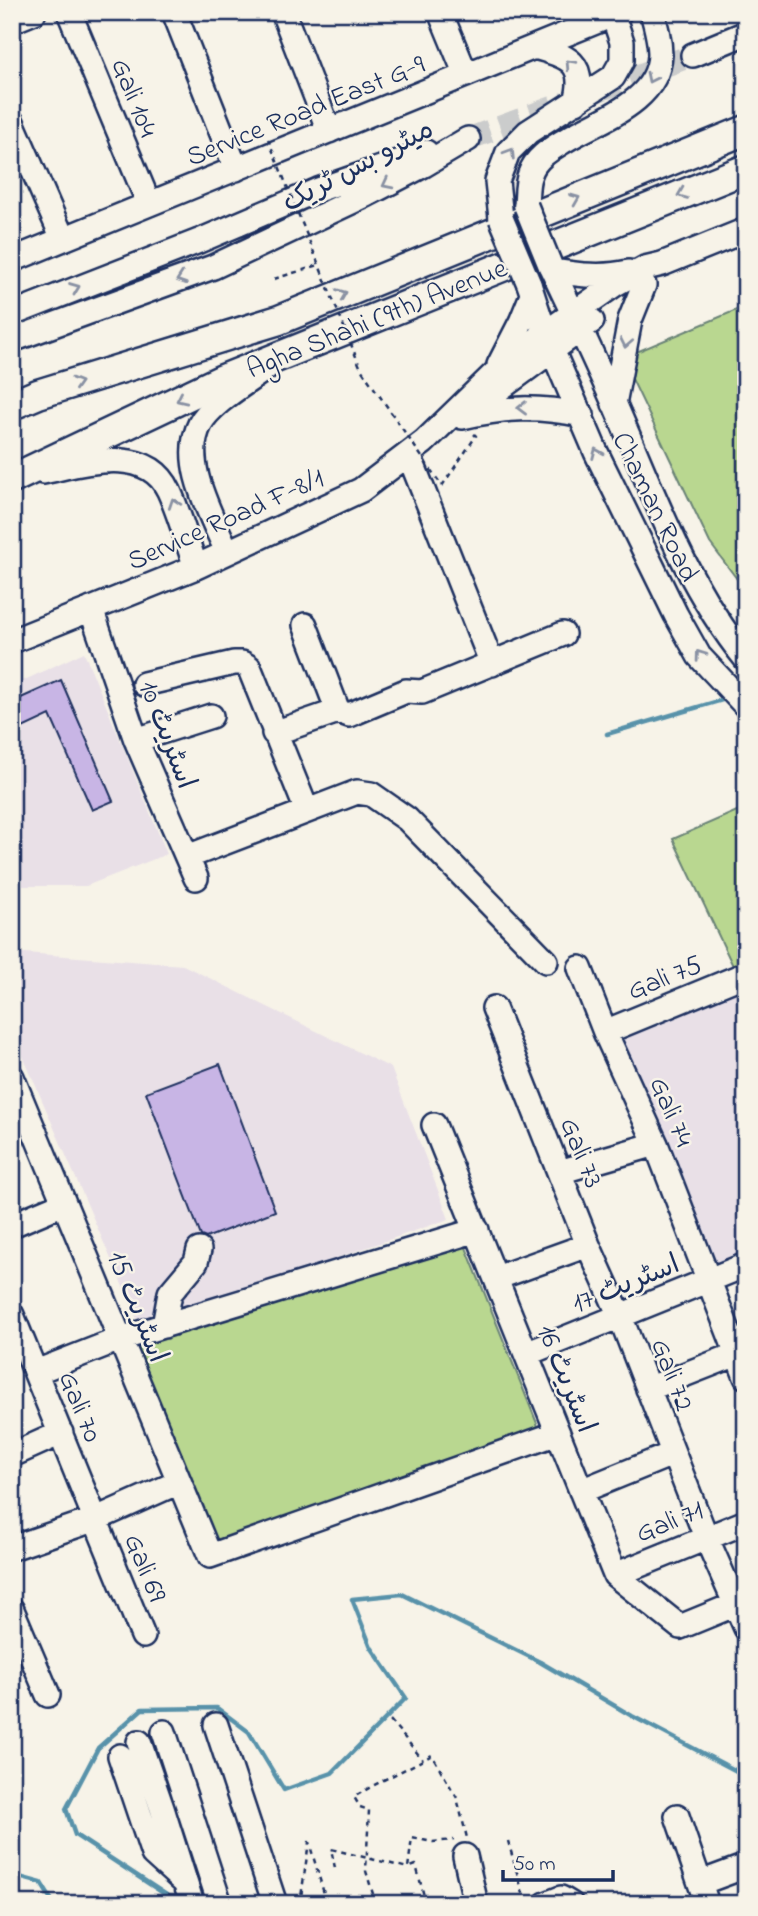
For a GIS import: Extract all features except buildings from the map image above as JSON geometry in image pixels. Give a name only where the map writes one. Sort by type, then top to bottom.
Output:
[{"type":"main road","name":"Agha Shahi (9th) Avenue","points":[[12,405],[25,397],[279,320],[746,130]]},
{"type":"main road","name":"Agha Shahi (9th) Avenue","points":[[13,478],[223,379],[746,169]]},
{"type":"street","points":[[12,21],[34,12]]},
{"type":"street","name":"Gali 104","points":[[69,12],[149,204]]},
{"type":"street","points":[[174,12],[236,169]]},
{"type":"street","points":[[283,12],[329,131]]},
{"type":"street","points":[[440,12],[466,75]]},
{"type":"street","name":"Chaman Road","points":[[652,12],[660,57],[652,79],[641,96],[546,151],[530,174],[526,206],[675,547],[727,636],[746,659]]},
{"type":"street","name":"Service Road East G-9","points":[[12,260],[615,13]]},
{"type":"street","name":"Chaman Road","points":[[615,13],[622,42],[622,61],[613,77],[554,113],[528,132],[508,152],[497,181],[501,218],[602,464],[676,615],[699,656],[746,706]]},
{"type":"street","points":[[692,55],[746,33]]},
{"type":"street","points":[[534,47],[558,53],[578,71],[581,84],[576,102]]},
{"type":"street","points":[[12,122],[63,239]]},
{"type":"street","name":"میٹرو بس ٹریک","points":[[12,314],[199,241],[318,190],[468,139],[355,201],[213,267],[12,340]]},
{"type":"street","name":"Service Road F-8/1","points":[[539,316],[577,323],[614,285],[651,272],[746,230]]},
{"type":"street","points":[[552,268],[594,276],[651,272],[630,320],[614,404]]},
{"type":"street","points":[[494,374],[521,322],[539,316]]},
{"type":"street","name":"Service Road F-8/1","points":[[12,640],[196,567],[361,490],[454,420],[539,316]]},
{"type":"street","name":"Service Road F-8/1","points":[[454,420],[539,316]]},
{"type":"street","points":[[227,552],[194,471],[193,447],[200,423],[218,404],[288,352]]},
{"type":"street","points":[[454,420],[491,410],[522,407],[582,415]]},
{"type":"street","points":[[409,455],[492,664]]},
{"type":"street","points":[[13,478],[103,460],[132,462],[153,470],[169,489],[196,567]]},
{"type":"street","name":"اسٹریٹ 10","points":[[91,609],[136,740],[192,867],[307,811]]},
{"type":"street","points":[[305,625],[338,711]]},
{"type":"street","points":[[274,733],[338,711],[349,715],[406,691],[422,692],[563,634]]},
{"type":"street","points":[[144,684],[234,663],[249,667],[307,811],[357,792],[371,794],[407,819],[546,961]]},
{"type":"street","points":[[136,740],[211,716]]},
{"type":"street","name":"Gali 74","points":[[580,968],[605,1032],[656,1144],[746,1377]]},
{"type":"street","name":"Gali 75","points":[[605,1032],[746,974]]},
{"type":"street","name":"Gali 73","points":[[494,1009],[588,1245],[620,1316]]},
{"type":"street","name":"اسٹریٹ 15","points":[[13,1079],[210,1556],[558,1433]]},
{"type":"street","name":"اسٹریٹ 16","points":[[435,1125],[615,1574],[680,1627],[740,1602]]},
{"type":"street","points":[[559,1172],[656,1144]]},
{"type":"street","points":[[12,1225],[64,1203]]},
{"type":"street","points":[[36,1372],[120,1339],[477,1230]]},
{"type":"street","points":[[496,1278],[588,1245]]},
{"type":"street","points":[[164,1326],[170,1293],[196,1262],[199,1250]]},
{"type":"street","name":"اسٹریٹ 17","points":[[526,1354],[746,1265]]},
{"type":"street","name":"Gali 70","points":[[12,1315],[96,1519]]},
{"type":"street","name":"Gali 72","points":[[620,1316],[706,1537]]},
{"type":"street","points":[[648,1389],[737,1354]]},
{"type":"street","points":[[12,1455],[61,1433]]},
{"type":"street","points":[[581,1491],[672,1454]]},
{"type":"street","points":[[12,1548],[96,1519],[179,1482]]},
{"type":"street","name":"Gali 69","points":[[96,1519],[143,1636]]},
{"type":"street","name":"Gali 71","points":[[615,1574],[746,1522]]},
{"type":"street","points":[[706,1537],[740,1602],[746,1628]]},
{"type":"street","points":[[12,1610],[48,1695]]},
{"type":"street","points":[[216,1725],[275,1904]]},
{"type":"street","points":[[164,1732],[220,1904]]},
{"type":"street","points":[[139,1742],[189,1894]]},
{"type":"street","points":[[120,1756],[153,1854],[189,1894]]},
{"type":"street","points":[[677,1816],[704,1894],[746,1866]]},
{"type":"street","points":[[463,1845],[476,1904]]},
{"type":"street","points":[[546,1904],[561,1898],[571,1904]]},
{"type":"path","points":[[268,139],[361,369],[442,486],[476,436]]},
{"type":"path","points":[[274,279],[319,265]]},
{"type":"path","points":[[390,1720],[422,1760]]},
{"type":"path","points":[[376,1904],[366,1871],[369,1810],[360,1807],[354,1797],[385,1777],[432,1755],[457,1798],[463,1845],[412,1838],[408,1868]]},
{"type":"path","points":[[300,1904],[309,1842],[327,1904]]},
{"type":"path","points":[[508,1842],[526,1904]]},
{"type":"path","points":[[335,1868],[331,1849],[408,1868],[416,1865],[426,1904]]},
{"type":"shaded area","points":[[84,652],[167,854],[86,886],[12,886],[12,686]]},
{"type":"shaded area","points":[[12,952],[183,965],[391,1068],[449,1219],[140,1326],[12,1031]]},
{"type":"shaded area","points":[[746,983],[746,1256],[708,1272],[612,1037]]},
{"type":"green space","points":[[746,306],[746,591],[710,543],[622,358]]},
{"type":"green space","points":[[746,807],[746,960],[733,966],[673,839]]},
{"type":"green space","points":[[463,1240],[540,1431],[213,1550],[131,1339]]},
{"type":"waterway","points":[[607,734],[722,700]]},
{"type":"waterway","points":[[173,1904],[174,1900],[75,1835],[66,1809],[98,1748],[142,1709],[217,1708],[249,1732],[284,1790],[332,1773],[406,1698],[371,1647],[352,1599],[402,1594],[540,1662],[632,1716],[746,1776]]},
{"type":"waterway","points":[[12,1875],[41,1883],[54,1904]]},
{"type":"tunnel","points":[[597,91],[693,55]]},
{"type":"tunnel","points":[[468,139],[565,103]]}]
